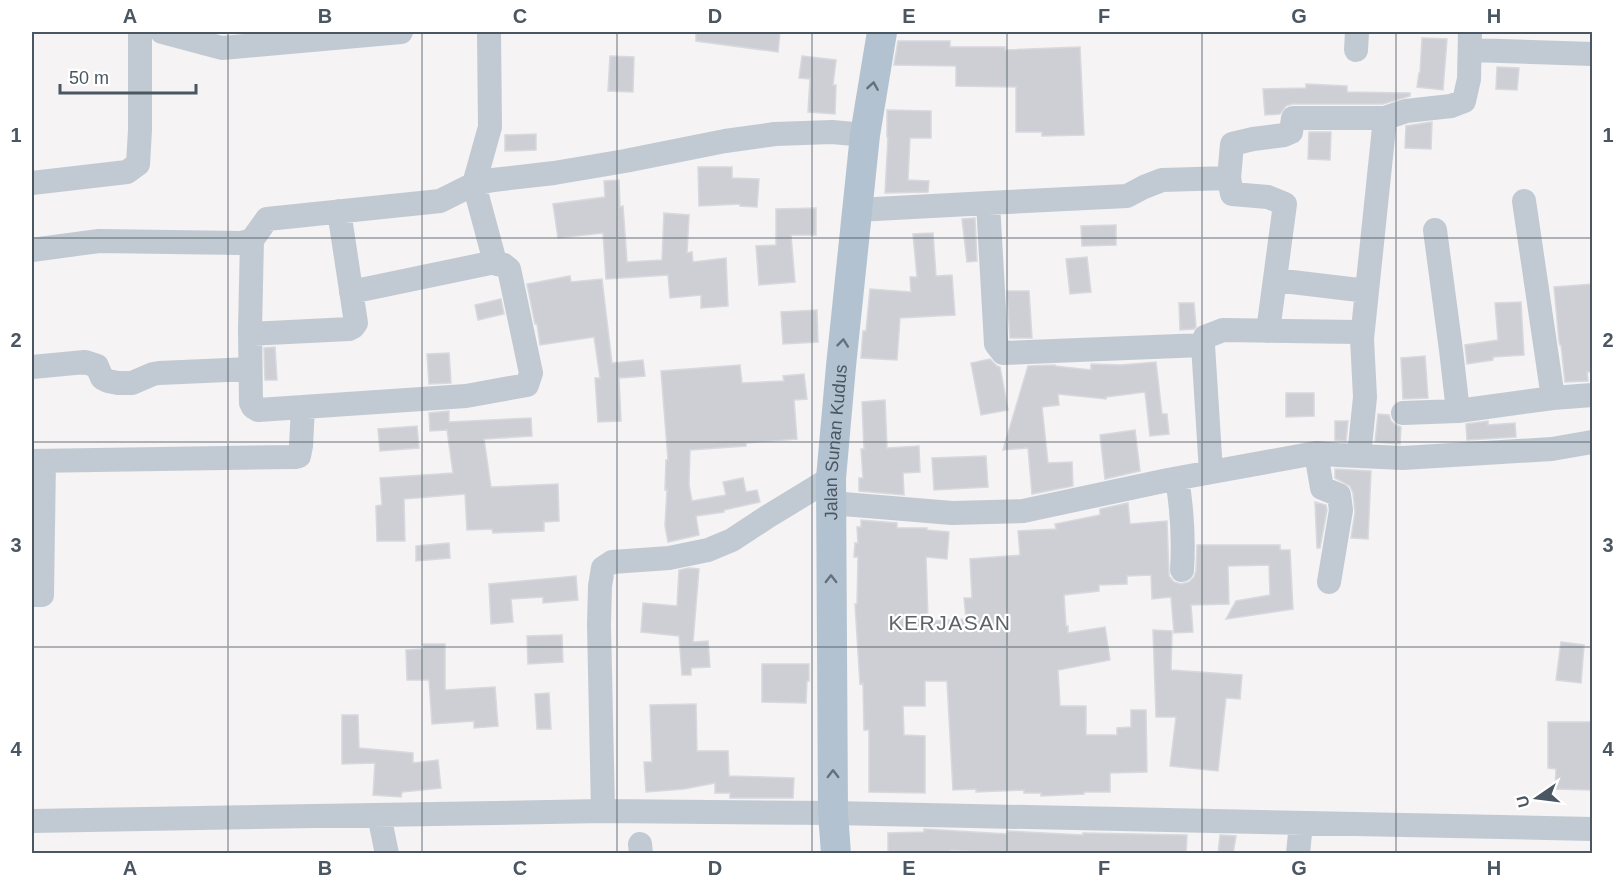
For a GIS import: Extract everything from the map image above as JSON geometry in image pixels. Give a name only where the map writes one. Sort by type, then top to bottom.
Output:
[{"type":"main road","name":"Jalan Sunan Kudus","points":[[836,854],[833,813],[831,490],[865,135],[882,32]]},
{"type":"street","points":[[32,183],[127,172],[138,164],[140,32]]},
{"type":"street","points":[[162,32],[222,48],[330,35],[401,32]]},
{"type":"street","points":[[489,32],[490,127],[474,184],[495,262]]},
{"type":"street","points":[[1268,331],[1285,204],[1268,197],[1232,194],[1229,178],[1232,144],[1284,135],[1291,132],[1293,118],[1385,118],[1406,111],[1451,106],[1464,101],[1469,79],[1470,41],[1593,54]]},
{"type":"street","points":[[1359,456],[1365,397],[1362,339],[1385,118]]},
{"type":"street","points":[[351,292],[495,262],[507,266],[531,373],[527,385],[466,396],[258,410],[253,407],[250,369],[252,240],[267,219],[440,201],[474,184],[625,161],[725,141],[775,134],[832,132],[865,135]]},
{"type":"street","points":[[857,210],[1127,196],[1162,180],[1229,178]]},
{"type":"street","points":[[1524,201],[1553,398]]},
{"type":"street","points":[[988,203],[996,344],[1003,353],[1203,345]]},
{"type":"street","points":[[250,334],[348,329],[356,323],[339,211]]},
{"type":"street","points":[[1435,230],[1458,411]]},
{"type":"street","points":[[32,250],[99,241],[241,243],[252,240]]},
{"type":"street","points":[[1275,280],[1367,291]]},
{"type":"street","points":[[1211,472],[1203,345],[1205,337],[1222,330],[1356,332],[1362,339]]},
{"type":"street","points":[[32,367],[85,362],[98,366],[102,378],[108,381],[132,383],[159,373],[250,369]]},
{"type":"street","points":[[1403,413],[1458,411],[1593,395]]},
{"type":"street","points":[[32,595],[42,595],[38,461],[295,458],[299,456],[301,446],[303,407]]},
{"type":"street","points":[[603,811],[600,586],[603,568],[612,562],[669,558],[708,550],[732,540],[767,517],[831,490],[952,513],[1023,511],[1316,453],[1403,458],[1552,449],[1593,442]]},
{"type":"street","points":[[1316,453],[1322,488],[1339,495],[1341,500],[1329,582]]},
{"type":"street","points":[[1177,479],[1182,509],[1182,570]]},
{"type":"street","points":[[32,821],[603,811],[833,813],[1593,829]]},
{"type":"street","points":[[379,814],[387,854]]},
{"type":"street","points":[[1299,854],[1301,823]]},
{"type":"building","points":[[696,32],[780,32],[778,52],[696,41]]},
{"type":"building","points":[[1422,38],[1447,39],[1443,90],[1417,87]]},
{"type":"building","points":[[898,41],[950,41],[950,47],[1005,47],[1005,50],[1080,47],[1084,135],[1042,136],[1042,132],[1016,132],[1016,87],[956,86],[956,66],[894,65]]},
{"type":"building","points":[[610,56],[634,57],[633,92],[608,91]]},
{"type":"building","points":[[802,56],[836,60],[833,85],[836,85],[835,114],[808,112],[810,79],[799,78]]},
{"type":"building","points":[[1497,67],[1519,68],[1517,90],[1496,89]]},
{"type":"building","points":[[1306,84],[1347,86],[1347,92],[1410,93],[1410,96],[1383,104],[1292,104],[1286,106],[1280,114],[1265,115],[1263,89],[1306,88]]},
{"type":"building","points":[[887,110],[931,111],[931,138],[910,138],[908,180],[929,181],[928,192],[885,193]]},
{"type":"building","points":[[1432,122],[1431,149],[1405,148],[1406,126]]},
{"type":"building","points":[[1309,132],[1331,132],[1330,160],[1308,159]]},
{"type":"building","points":[[536,134],[536,150],[505,151],[505,135]]},
{"type":"building","points":[[698,167],[732,167],[732,178],[759,179],[757,207],[740,206],[740,204],[699,206]]},
{"type":"building","points":[[619,180],[627,262],[662,260],[664,213],[689,215],[687,253],[692,252],[693,262],[726,258],[728,306],[701,308],[701,295],[670,298],[668,275],[606,279],[603,233],[558,238],[553,204],[605,197],[604,181]]},
{"type":"building","points":[[816,208],[816,235],[791,235],[795,282],[759,285],[756,246],[776,245],[776,209]]},
{"type":"building","points":[[975,218],[977,261],[967,262],[962,219]]},
{"type":"building","points":[[1116,225],[1116,245],[1082,246],[1081,226]]},
{"type":"building","points":[[933,233],[936,276],[952,275],[955,315],[900,318],[897,360],[861,358],[870,289],[911,292],[910,277],[917,277],[913,234]]},
{"type":"building","points":[[1087,257],[1091,292],[1070,294],[1066,259]]},
{"type":"building","points":[[570,276],[571,282],[602,279],[612,363],[643,360],[645,376],[619,378],[621,421],[598,422],[595,378],[600,378],[594,337],[540,345],[527,284]]},
{"type":"building","points":[[1593,284],[1593,372],[1587,372],[1588,381],[1565,382],[1554,287]]},
{"type":"building","points":[[1007,291],[1029,291],[1032,338],[1010,338]]},
{"type":"building","points":[[501,299],[504,314],[478,320],[475,305]]},
{"type":"building","points":[[1521,302],[1524,355],[1493,357],[1493,360],[1467,364],[1465,345],[1498,340],[1495,303]]},
{"type":"building","points":[[1179,303],[1194,303],[1196,327],[1194,329],[1180,330]]},
{"type":"building","points":[[817,310],[818,342],[783,344],[781,312]]},
{"type":"building","points":[[275,347],[277,380],[265,380],[264,348]]},
{"type":"building","points":[[449,353],[451,383],[429,384],[427,354]]},
{"type":"building","points":[[1425,356],[1428,398],[1403,399],[1401,358]]},
{"type":"building","points":[[990,359],[1000,367],[1008,410],[981,415],[971,363]]},
{"type":"building","points":[[1156,362],[1162,414],[1167,414],[1169,434],[1150,436],[1145,392],[1106,397],[1106,399],[1058,394],[1059,405],[1042,407],[1048,463],[1072,462],[1073,486],[1032,494],[1028,448],[1003,450],[1028,366],[1055,365],[1091,370],[1091,364],[1121,365]]},
{"type":"building","points":[[740,365],[742,383],[784,381],[783,376],[804,374],[807,399],[794,400],[797,439],[690,450],[689,485],[692,501],[726,495],[723,482],[743,478],[746,492],[757,490],[760,502],[724,510],[724,512],[696,516],[699,535],[668,542],[665,526],[667,490],[665,490],[666,460],[668,460],[661,371]]},
{"type":"building","points":[[1286,393],[1314,393],[1314,416],[1286,417]]},
{"type":"building","points":[[885,400],[887,448],[919,446],[920,472],[903,473],[904,495],[859,491],[859,478],[863,478],[861,449],[864,449],[862,402]]},
{"type":"building","points":[[449,411],[449,422],[531,418],[532,436],[484,439],[491,487],[558,484],[559,521],[544,522],[544,531],[493,533],[492,529],[467,530],[465,494],[404,499],[405,541],[377,541],[376,506],[382,505],[380,478],[453,473],[447,430],[430,431],[429,413]]},
{"type":"building","points":[[1378,414],[1389,415],[1391,421],[1401,427],[1400,444],[1375,442]]},
{"type":"building","points":[[1335,421],[1348,421],[1346,441],[1335,440]]},
{"type":"building","points":[[1488,421],[1488,425],[1515,423],[1516,437],[1467,440],[1466,424]]},
{"type":"building","points":[[417,426],[419,448],[380,451],[378,429]]},
{"type":"building","points":[[1135,430],[1140,471],[1105,479],[1100,435]]},
{"type":"building","points":[[986,456],[988,487],[934,490],[932,458]]},
{"type":"building","points":[[1335,469],[1371,471],[1368,539],[1351,538],[1355,512],[1353,493],[1350,486],[1335,478]]},
{"type":"building","points":[[1315,502],[1326,505],[1327,510],[1320,548],[1317,548]]},
{"type":"building","points":[[1128,503],[1130,524],[1167,521],[1169,576],[1174,582],[1181,584],[1189,582],[1194,577],[1197,545],[1280,545],[1280,550],[1290,550],[1293,609],[1226,619],[1236,601],[1270,595],[1269,565],[1228,566],[1229,604],[1191,605],[1193,632],[1174,633],[1171,597],[1152,599],[1151,575],[1127,576],[1127,584],[1099,585],[1099,591],[1064,595],[1068,633],[1105,627],[1110,660],[1058,670],[1060,706],[1086,706],[1086,735],[1117,735],[1117,728],[1131,727],[1131,710],[1146,710],[1147,772],[1110,773],[1110,792],[1041,796],[1041,793],[1024,793],[1024,790],[976,792],[976,789],[953,790],[947,681],[925,681],[925,706],[903,706],[904,735],[925,736],[925,793],[869,792],[869,730],[864,730],[863,683],[860,684],[855,604],[857,604],[858,557],[854,557],[855,543],[858,543],[857,527],[861,527],[861,520],[897,523],[897,528],[927,528],[927,530],[949,532],[947,559],[926,557],[928,621],[966,619],[964,598],[972,598],[970,559],[1020,555],[1018,531],[1056,529],[1055,524],[1100,515],[1100,509]]},
{"type":"building","points":[[449,543],[450,558],[416,561],[416,546]]},
{"type":"building","points":[[699,569],[693,642],[708,641],[710,667],[691,668],[691,675],[682,675],[679,636],[641,632],[643,603],[677,606],[679,570]]},
{"type":"building","points":[[576,576],[578,600],[543,603],[543,597],[511,599],[513,622],[491,624],[489,584]]},
{"type":"building","points":[[1153,630],[1172,631],[1171,670],[1242,675],[1240,699],[1226,698],[1218,771],[1170,766],[1176,717],[1156,717]]},
{"type":"building","points":[[562,635],[563,662],[528,664],[527,636]]},
{"type":"building","points":[[1561,642],[1584,645],[1581,683],[1556,680]]},
{"type":"building","points":[[423,644],[445,644],[445,690],[495,687],[498,726],[474,728],[474,721],[432,724],[429,680],[407,680],[406,650],[423,649]]},
{"type":"building","points":[[762,664],[809,664],[806,703],[762,702]]},
{"type":"building","points":[[549,693],[551,729],[537,729],[535,694]]},
{"type":"building","points":[[696,704],[697,751],[728,751],[729,776],[794,778],[793,798],[730,798],[730,793],[715,793],[715,783],[684,789],[646,792],[644,762],[652,762],[650,705]]},
{"type":"building","points":[[342,715],[358,715],[359,748],[413,753],[413,763],[438,760],[441,788],[402,792],[401,797],[373,795],[375,763],[342,764]]},
{"type":"building","points":[[1548,722],[1593,722],[1591,790],[1555,789],[1556,769],[1548,768]]},
{"type":"building","points":[[924,829],[1007,834],[1007,831],[1083,835],[1083,833],[1187,835],[1186,854],[1006,854],[951,850],[951,854],[888,854],[888,833],[924,832]]},
{"type":"building","points":[[1220,835],[1236,836],[1233,854],[1218,854]]},
{"type":"district","name":"KERJASAN","points":[[950,623]]}]
